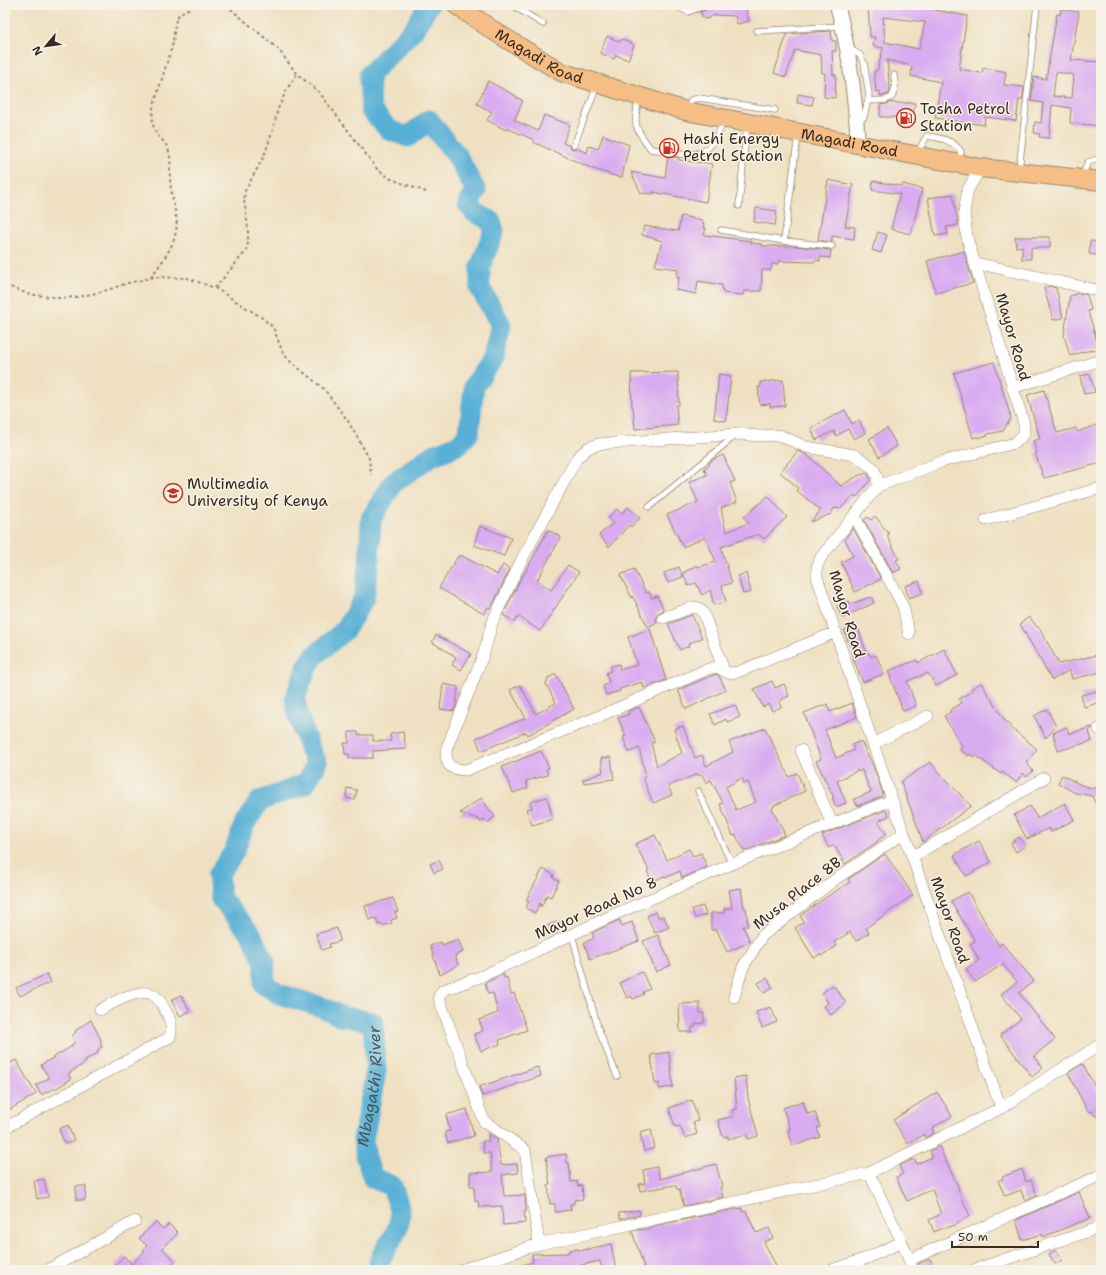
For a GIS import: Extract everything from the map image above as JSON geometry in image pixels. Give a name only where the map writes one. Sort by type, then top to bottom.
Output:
[{"type":"highway","name":"Magadi Road","points":[[456,5],[497,33],[561,72],[686,111],[981,168],[1092,181]]},
{"type":"street","points":[[837,5],[848,48],[854,90],[858,144]]},
{"type":"street","name":"Mayor Road","points":[[981,168],[968,189],[964,212],[967,238],[976,263],[1012,388],[1024,424],[1024,434],[1016,442],[941,462],[878,486],[821,557],[817,567],[817,576],[892,800],[1000,1108]]},
{"type":"street","points":[[976,263],[1101,291]]},
{"type":"street","points":[[1012,388],[1101,360]]},
{"type":"street","points":[[836,632],[738,672],[728,673],[717,667],[708,669],[595,718],[466,770],[454,769],[450,767],[446,760],[446,750],[484,653],[492,623],[522,558],[577,458],[588,448],[599,444],[738,434],[759,436],[779,435],[806,446],[855,455],[874,468],[878,486]]},
{"type":"street","points":[[986,520],[1101,488]]},
{"type":"street","points":[[854,514],[904,606],[909,634]]},
{"type":"street","points":[[663,618],[693,608],[700,608],[704,614],[724,671]]},
{"type":"street","points":[[873,744],[928,716]]},
{"type":"street","points":[[801,750],[832,824]]},
{"type":"street","points":[[912,857],[1044,778]]},
{"type":"street","name":"Mayor Road No 8","points":[[539,1244],[525,1150],[484,1121],[439,996],[442,991],[480,977],[620,912],[732,864],[892,800]]},
{"type":"street","name":"Musa Place 8B","points":[[734,997],[743,966],[762,936],[837,878],[904,833]]},
{"type":"street","points":[[5,1128],[165,1041],[170,1037],[172,1032],[168,1015],[161,1001],[153,994],[137,994],[112,1003],[100,1010]]},
{"type":"street","points":[[461,1270],[539,1244],[869,1173],[1000,1108],[1101,1044]]},
{"type":"street","points":[[869,1173],[902,1242],[911,1265],[1101,1175]]},
{"type":"street","points":[[48,1270],[135,1221]]},
{"type":"street","points":[[974,1270],[1101,1227]]},
{"type":"street","points":[[832,1270],[866,1258],[902,1242]]},
{"type":"lane","points":[[512,5],[543,24]]},
{"type":"lane","points":[[675,5],[688,12],[706,5]]},
{"type":"lane","points":[[1019,172],[1037,5]]},
{"type":"lane","points":[[757,31],[843,26]]},
{"type":"lane","points":[[848,48],[860,55],[864,63],[869,95],[864,117],[856,124]]},
{"type":"lane","points":[[868,101],[886,100],[892,97],[895,89],[894,75]]},
{"type":"lane","points":[[574,145],[598,84]]},
{"type":"lane","points":[[639,96],[636,114],[636,128],[651,149],[686,155],[698,154],[709,147],[725,119]]},
{"type":"lane","points":[[686,111],[691,100],[699,98],[774,110]]},
{"type":"lane","points":[[739,206],[747,123]]},
{"type":"lane","points":[[784,241],[798,132]]},
{"type":"lane","points":[[1092,181],[1085,169],[1088,162],[1101,160]]},
{"type":"lane","points":[[721,230],[784,241],[832,246]]},
{"type":"lane","points":[[649,507],[738,434]]},
{"type":"lane","points":[[698,791],[732,864]]},
{"type":"lane","points":[[572,935],[598,1028],[617,1076]]},
{"type":"path","points":[[150,278],[166,256],[174,241],[176,230],[176,218],[170,177],[171,163],[169,152],[165,144],[156,133],[152,117],[153,108],[173,43],[175,23],[179,14],[195,5]]},
{"type":"path","points":[[226,5],[278,49],[297,74],[318,92],[377,169],[391,179],[429,193]]},
{"type":"path","points":[[215,288],[246,251],[248,242],[248,228],[244,200],[245,191],[264,156],[278,109],[287,89],[297,74]]},
{"type":"path","points":[[5,285],[28,294],[59,298],[77,297],[101,292],[128,282],[155,277],[186,278],[215,288],[262,316],[273,328],[283,353],[291,362],[324,389],[339,407],[369,458],[371,475]]},
{"type":"building","points":[[710,5],[745,5],[749,21],[737,24],[735,16],[714,15],[704,19],[700,12],[708,9]]},
{"type":"building","points":[[868,5],[908,5],[967,16],[959,69],[982,73],[983,68],[1006,72],[1004,85],[1024,87],[1022,100],[1019,100],[1016,121],[985,117],[984,125],[935,118],[941,82],[911,76],[912,66],[887,60],[890,90],[889,94],[880,96],[880,91],[876,92],[874,71],[877,71],[883,48],[873,46],[875,37],[870,37]],"holes":[[[883,17],[925,22],[919,49],[885,42]]]},
{"type":"building","points":[[1061,9],[1079,12],[1071,60],[1101,62],[1101,126],[1070,123],[1071,108],[1052,105],[1049,138],[1039,137],[1040,134],[1034,133],[1035,122],[1041,123],[1043,103],[1031,101],[1034,77],[1046,79],[1057,14],[1060,15]],"holes":[[[1056,72],[1074,75],[1072,98],[1053,96]]]},
{"type":"building","points":[[831,31],[832,41],[836,41],[836,51],[832,51],[833,75],[836,75],[835,98],[824,97],[825,73],[822,73],[821,55],[795,50],[786,77],[774,73],[787,34]]},
{"type":"building","points":[[607,36],[620,42],[622,39],[634,45],[628,60],[616,55],[614,59],[600,53]]},
{"type":"building","points":[[488,81],[523,101],[514,120],[538,131],[544,115],[570,125],[563,143],[570,146],[572,149],[576,148],[587,153],[589,146],[598,149],[603,135],[629,145],[622,177],[591,168],[533,142],[534,140],[507,128],[506,130],[487,120],[492,112],[477,104]]},
{"type":"building","points":[[798,94],[814,97],[812,105],[797,103]]},
{"type":"building","points":[[891,102],[915,103],[913,117],[880,117],[880,105]]},
{"type":"building","points":[[668,156],[679,158],[679,160],[712,164],[706,202],[653,192],[653,194],[641,193],[631,172],[665,178]]},
{"type":"building","points":[[828,180],[853,185],[845,226],[855,227],[854,239],[832,236],[832,242],[818,240]]},
{"type":"building","points":[[873,181],[902,186],[903,184],[922,189],[911,234],[891,229],[900,194],[872,190]]},
{"type":"building","points":[[953,194],[958,225],[946,227],[948,234],[935,236],[928,198]]},
{"type":"building","points":[[756,208],[777,211],[775,225],[754,222]]},
{"type":"building","points":[[681,216],[702,220],[702,223],[704,223],[703,228],[706,228],[704,235],[751,241],[751,243],[762,244],[762,246],[795,246],[831,250],[830,258],[820,257],[820,261],[815,260],[814,262],[778,261],[778,264],[772,264],[771,270],[762,270],[761,291],[744,291],[743,295],[723,293],[722,285],[698,281],[696,294],[676,290],[679,277],[677,277],[678,269],[655,266],[662,241],[642,235],[644,226],[678,231]]},
{"type":"building","points":[[878,232],[887,235],[881,253],[872,250]]},
{"type":"building","points":[[1015,237],[1050,237],[1050,248],[1031,248],[1031,259],[1022,259],[1022,246],[1016,247]]},
{"type":"building","points":[[1090,241],[1101,242],[1101,256],[1089,254]]},
{"type":"building","points":[[964,251],[973,283],[936,293],[927,261]]},
{"type":"building","points":[[1049,286],[1056,288],[1063,318],[1053,320],[1044,288]]},
{"type":"building","points":[[1079,293],[1087,295],[1091,310],[1088,311],[1099,349],[1070,356],[1064,335],[1070,296]]},
{"type":"building","points":[[994,362],[1011,418],[1003,431],[973,438],[954,373]]},
{"type":"building","points":[[678,372],[679,405],[676,406],[678,425],[635,429],[632,407],[631,373]]},
{"type":"building","points":[[719,374],[731,376],[726,421],[714,419]]},
{"type":"building","points":[[1090,374],[1095,392],[1084,394],[1080,376]]},
{"type":"building","points":[[783,380],[785,406],[770,407],[770,404],[760,405],[758,387],[761,387],[760,382]]},
{"type":"building","points":[[1044,390],[1057,433],[1076,428],[1077,432],[1099,424],[1101,429],[1101,463],[1044,478],[1035,453],[1037,453],[1033,441],[1040,439],[1027,395]]},
{"type":"building","points":[[845,410],[852,424],[859,420],[865,433],[854,439],[848,429],[836,436],[834,431],[816,440],[811,428]]},
{"type":"building","points":[[887,428],[897,446],[879,457],[869,439]]},
{"type":"building","points":[[798,451],[806,454],[841,486],[861,474],[866,473],[869,475],[870,480],[857,497],[854,495],[840,509],[834,508],[831,514],[811,522],[821,510],[796,490],[798,488],[780,472]]},
{"type":"building","points":[[723,455],[735,481],[730,483],[737,502],[721,508],[726,532],[749,523],[744,517],[768,496],[787,517],[764,539],[758,534],[721,547],[732,583],[722,586],[726,602],[714,605],[710,590],[702,595],[696,583],[688,586],[683,573],[697,565],[698,567],[716,562],[705,537],[683,547],[667,515],[698,502],[689,482],[707,475],[704,468],[710,465],[709,463],[714,459]]},
{"type":"building","points":[[628,507],[640,518],[631,527],[629,525],[609,547],[599,535],[613,523],[608,518],[617,509],[621,514]]},
{"type":"building","points":[[875,516],[889,534],[887,536],[899,559],[896,560],[901,569],[893,573],[864,520],[868,517],[871,520]]},
{"type":"building","points":[[480,526],[511,538],[504,556],[474,545]]},
{"type":"building","points":[[853,528],[881,579],[855,592],[841,562],[853,556],[845,539]]},
{"type":"building","points":[[548,530],[561,537],[537,580],[551,590],[568,565],[579,572],[540,631],[518,616],[515,622],[503,615],[522,576]]},
{"type":"building","points":[[458,556],[462,556],[497,575],[503,565],[510,569],[491,608],[488,607],[484,614],[439,588]]},
{"type":"building","points":[[679,567],[683,577],[668,583],[664,573]]},
{"type":"building","points":[[634,569],[646,593],[649,592],[652,598],[657,596],[664,610],[657,614],[657,622],[648,627],[620,575]]},
{"type":"building","points":[[746,573],[751,592],[743,594],[738,576]]},
{"type":"building","points":[[919,581],[923,593],[909,598],[905,586]]},
{"type":"building","points":[[871,597],[874,603],[842,618],[837,606],[849,601],[850,604]]},
{"type":"building","points":[[692,615],[702,638],[688,644],[689,646],[680,650],[668,624]]},
{"type":"building","points":[[1029,617],[1038,628],[1039,627],[1059,664],[1101,654],[1101,672],[1072,679],[1070,670],[1052,680],[1020,624]]},
{"type":"building","points":[[650,629],[666,680],[644,688],[642,682],[606,695],[603,686],[609,683],[606,673],[611,671],[610,667],[619,664],[620,670],[637,665],[628,637]]},
{"type":"building","points":[[844,630],[859,630],[867,654],[869,653],[871,657],[876,655],[884,674],[863,682]]},
{"type":"building","points":[[436,635],[471,654],[461,670],[452,665],[456,657],[432,642]]},
{"type":"building","points":[[944,649],[957,675],[936,686],[928,673],[907,681],[916,706],[903,711],[888,671],[917,660],[918,663]]},
{"type":"building","points":[[556,674],[574,709],[528,735],[526,732],[481,751],[476,738],[526,718],[510,690],[520,685],[536,714],[556,703],[546,684],[548,678]]},
{"type":"building","points":[[716,674],[719,676],[726,690],[686,709],[678,690]]},
{"type":"building","points":[[772,681],[775,688],[784,684],[789,696],[779,701],[781,707],[772,711],[769,704],[763,707],[754,689]]},
{"type":"building","points":[[981,683],[1005,721],[1011,725],[1010,727],[1037,749],[1026,762],[1033,771],[1026,777],[1023,773],[1016,782],[1002,772],[1001,774],[975,755],[974,757],[970,754],[969,756],[960,750],[962,746],[944,716],[951,712],[950,710],[962,703],[959,699]]},
{"type":"building","points":[[443,684],[458,687],[454,711],[440,709]]},
{"type":"building","points":[[1101,690],[1101,702],[1084,707],[1081,695]]},
{"type":"building","points":[[852,703],[857,717],[825,730],[836,758],[854,750],[852,745],[861,741],[872,763],[883,794],[881,797],[857,806],[854,799],[871,792],[862,770],[859,772],[858,770],[837,781],[846,803],[836,807],[832,798],[834,798],[816,761],[821,759],[804,713],[827,704],[830,712]]},
{"type":"building","points":[[735,705],[740,717],[727,722],[726,719],[715,725],[710,714]]},
{"type":"building","points":[[639,707],[655,742],[651,743],[657,766],[682,753],[674,729],[683,726],[695,758],[702,755],[706,766],[733,752],[729,742],[765,728],[789,777],[797,773],[805,791],[773,806],[774,807],[772,808],[785,835],[744,851],[736,835],[733,836],[720,804],[723,803],[711,780],[706,783],[702,774],[699,776],[698,774],[668,786],[672,795],[653,803],[643,778],[646,776],[639,748],[629,752],[623,737],[626,736],[618,718],[629,714],[628,711]],"holes":[[[742,778],[744,784],[748,782],[756,802],[736,810],[726,787]]]},
{"type":"building","points":[[1047,709],[1056,726],[1046,738],[1034,716]]},
{"type":"building","points":[[1067,727],[1069,734],[1092,727],[1089,731],[1092,741],[1058,751],[1053,733]]},
{"type":"building","points":[[349,732],[358,732],[358,735],[373,735],[373,741],[391,741],[390,734],[403,732],[406,749],[373,751],[373,758],[349,758],[349,754],[345,754],[344,743],[349,743]]},
{"type":"building","points":[[541,751],[549,768],[546,769],[548,775],[526,781],[528,788],[513,793],[502,767]]},
{"type":"building","points":[[611,757],[614,779],[583,783],[583,780],[603,772],[601,758]]},
{"type":"building","points":[[930,762],[971,806],[923,842],[901,782]]},
{"type":"building","points":[[1062,775],[1081,785],[1092,788],[1101,788],[1101,815],[1092,796],[1075,793],[1058,783]]},
{"type":"building","points":[[347,788],[357,790],[355,800],[346,798]]},
{"type":"building","points":[[547,797],[553,819],[532,825],[526,809],[532,808],[530,802]]},
{"type":"building","points":[[481,798],[495,817],[487,823],[484,819],[480,822],[478,819],[460,813]]},
{"type":"building","points":[[1065,803],[1074,820],[1051,832],[1049,828],[1027,839],[1014,815],[1030,806],[1037,818]]},
{"type":"building","points":[[886,810],[889,816],[878,821],[886,834],[845,864],[834,845],[829,848],[822,835]]},
{"type":"building","points":[[655,835],[667,860],[689,849],[693,856],[701,853],[707,867],[682,878],[680,871],[652,882],[647,871],[649,870],[635,844]]},
{"type":"building","points":[[1019,837],[1025,846],[1016,852],[1011,843]]},
{"type":"building","points":[[979,841],[991,862],[966,876],[954,855]]},
{"type":"building","points":[[885,854],[913,895],[866,928],[869,933],[856,941],[850,932],[834,942],[837,946],[821,956],[820,954],[814,958],[795,928],[804,922],[800,916],[850,882],[848,879]]},
{"type":"building","points":[[439,860],[443,869],[434,873],[430,864]]},
{"type":"building","points":[[543,869],[554,875],[553,878],[559,881],[551,897],[547,895],[541,907],[540,903],[535,913],[526,908],[529,901],[526,900]]},
{"type":"building","points":[[741,888],[744,908],[746,908],[748,926],[743,926],[750,942],[727,952],[717,930],[711,930],[711,913],[724,913],[724,909],[732,908],[729,890]]},
{"type":"building","points":[[968,892],[999,946],[1002,943],[1034,981],[1019,993],[1055,1039],[1034,1056],[1043,1068],[1032,1077],[1000,1035],[1021,1019],[1001,994],[1017,982],[1003,964],[975,982],[966,969],[979,960],[970,944],[975,941],[951,901]]},
{"type":"building","points":[[393,898],[398,912],[395,912],[397,918],[391,920],[392,923],[383,926],[382,924],[378,925],[376,918],[369,920],[365,906]]},
{"type":"building","points":[[703,906],[706,915],[695,918],[692,909]]},
{"type":"building","points":[[656,912],[659,918],[663,916],[669,927],[655,933],[647,916]]},
{"type":"building","points":[[619,920],[622,926],[632,922],[639,941],[590,959],[584,943],[594,938],[592,933]]},
{"type":"building","points":[[560,921],[563,930],[552,934],[548,925]]},
{"type":"building","points":[[337,928],[340,941],[329,944],[330,947],[322,950],[316,934]]},
{"type":"building","points":[[658,935],[671,965],[656,972],[643,941]]},
{"type":"building","points":[[458,939],[463,952],[455,955],[458,965],[440,975],[430,946],[441,942],[442,945]]},
{"type":"building","points":[[642,972],[650,989],[643,992],[644,994],[633,999],[631,996],[627,998],[620,983]]},
{"type":"building","points":[[47,974],[51,982],[20,996],[16,988]]},
{"type":"building","points":[[504,974],[504,978],[507,977],[511,994],[514,993],[527,1030],[499,1040],[500,1044],[481,1051],[474,1034],[483,1031],[479,1020],[498,1013],[493,993],[488,994],[485,983]]},
{"type":"building","points":[[767,978],[773,988],[764,993],[758,983]]},
{"type":"building","points":[[833,985],[846,1003],[831,1015],[824,1006],[828,1003],[822,993]]},
{"type":"building","points":[[181,995],[190,1011],[180,1016],[171,1000]]},
{"type":"building","points":[[700,1003],[700,1013],[704,1013],[704,1023],[695,1024],[695,1027],[692,1027],[692,1032],[680,1032],[679,1004]]},
{"type":"building","points":[[771,1007],[777,1022],[762,1028],[756,1012]]},
{"type":"building","points":[[91,1020],[101,1040],[100,1043],[102,1047],[98,1049],[98,1053],[85,1060],[86,1062],[68,1074],[71,1079],[55,1089],[41,1095],[36,1085],[49,1078],[41,1065],[72,1046],[71,1045],[75,1043],[72,1036],[76,1030]]},
{"type":"building","points":[[669,1052],[673,1087],[659,1089],[659,1083],[655,1084],[651,1055]]},
{"type":"building","points":[[5,1053],[11,1063],[16,1060],[36,1094],[9,1110],[8,1108],[5,1110]]},
{"type":"building","points":[[1083,1064],[1101,1098],[1101,1113],[1095,1116],[1092,1111],[1088,1112],[1068,1073]]},
{"type":"building","points":[[538,1067],[541,1076],[482,1096],[479,1087]]},
{"type":"building","points":[[746,1076],[748,1098],[758,1136],[748,1139],[747,1134],[728,1139],[728,1136],[723,1137],[718,1120],[734,1116],[732,1110],[737,1109],[734,1078]]},
{"type":"building","points":[[937,1092],[952,1116],[932,1128],[934,1133],[925,1138],[924,1134],[908,1144],[893,1120]]},
{"type":"building","points":[[692,1100],[698,1121],[693,1122],[697,1134],[685,1138],[680,1126],[675,1127],[669,1108]]},
{"type":"building","points":[[803,1101],[807,1114],[815,1112],[820,1127],[817,1128],[820,1137],[793,1146],[788,1130],[790,1129],[783,1108]]},
{"type":"building","points":[[467,1109],[474,1136],[448,1143],[445,1132],[450,1131],[446,1115]]},
{"type":"building","points":[[68,1125],[74,1141],[65,1144],[59,1129]]},
{"type":"building","points":[[651,1129],[655,1148],[644,1151],[640,1132]]},
{"type":"building","points":[[488,1133],[497,1139],[501,1165],[517,1164],[518,1173],[502,1175],[504,1196],[525,1195],[525,1223],[503,1225],[502,1206],[479,1207],[478,1201],[475,1201],[474,1186],[470,1186],[470,1173],[492,1172],[490,1153],[484,1153],[482,1141],[489,1141]]},
{"type":"building","points":[[939,1146],[970,1216],[958,1222],[958,1224],[934,1232],[929,1220],[941,1214],[932,1189],[907,1201],[896,1177],[903,1174],[899,1166],[914,1159],[917,1164],[932,1157],[930,1151]]},
{"type":"building","points":[[566,1154],[567,1163],[569,1163],[571,1182],[577,1181],[578,1186],[582,1185],[583,1199],[574,1200],[574,1204],[570,1204],[571,1210],[555,1212],[555,1204],[550,1204],[548,1185],[550,1185],[546,1157]]},
{"type":"building","points":[[716,1164],[722,1186],[720,1187],[723,1197],[684,1206],[679,1189],[677,1189],[675,1185],[640,1191],[639,1184],[645,1183],[643,1170],[657,1167],[660,1179]]},
{"type":"building","points":[[1022,1169],[1026,1182],[1031,1180],[1037,1196],[1025,1201],[1021,1190],[1005,1196],[998,1181],[1003,1179],[1002,1177]]},
{"type":"building","points":[[44,1179],[48,1197],[37,1199],[34,1181]]},
{"type":"building","points":[[76,1186],[86,1186],[85,1200],[76,1200]]},
{"type":"building","points":[[1079,1192],[1090,1218],[1043,1237],[1042,1234],[1022,1240],[1016,1220]]},
{"type":"building","points":[[741,1208],[743,1212],[746,1211],[756,1233],[769,1228],[773,1238],[764,1242],[778,1270],[645,1270],[632,1231]]},
{"type":"building","points":[[639,1210],[640,1215],[620,1219],[619,1213]]},
{"type":"building","points":[[156,1222],[163,1229],[169,1224],[178,1233],[162,1248],[175,1261],[167,1269],[162,1264],[156,1270],[120,1270],[115,1265],[124,1256],[132,1264],[145,1251],[143,1250],[147,1246],[139,1238]]},
{"type":"building","points":[[611,1244],[616,1270],[602,1270],[600,1261],[581,1265],[579,1266],[579,1270],[515,1270],[514,1267],[533,1262],[532,1254],[569,1253],[569,1250],[579,1249],[579,1251]]},
{"type":"building","points":[[1056,1250],[1062,1260],[1055,1264],[1049,1254]]},
{"type":"building","points":[[930,1259],[934,1267],[929,1270],[920,1270],[918,1264]]},
{"type":"waterway","name":"Mbagathi River","points":[[377,1270],[382,1256],[399,1224],[400,1213],[392,1186],[373,1178],[366,1158],[363,1140],[376,1071],[373,1022],[340,1016],[322,1007],[279,994],[264,984],[265,962],[251,934],[221,899],[218,875],[234,852],[245,823],[260,801],[305,784],[317,763],[310,750],[299,718],[295,699],[306,669],[315,655],[345,630],[364,598],[369,563],[371,519],[393,483],[431,456],[458,445],[469,433],[474,386],[493,358],[501,325],[480,288],[480,268],[494,231],[491,221],[474,212],[468,204],[476,191],[457,156],[429,120],[408,137],[389,130],[371,110],[369,75],[414,29],[429,5]]},
{"type":"place","name":"Tosha Petrol Station","points":[[906,118]]},
{"type":"place","name":"Hashi Energy Petrol Station","points":[[669,148]]},
{"type":"place","name":"Multimedia University of Kenya","points":[[173,493]]}]
